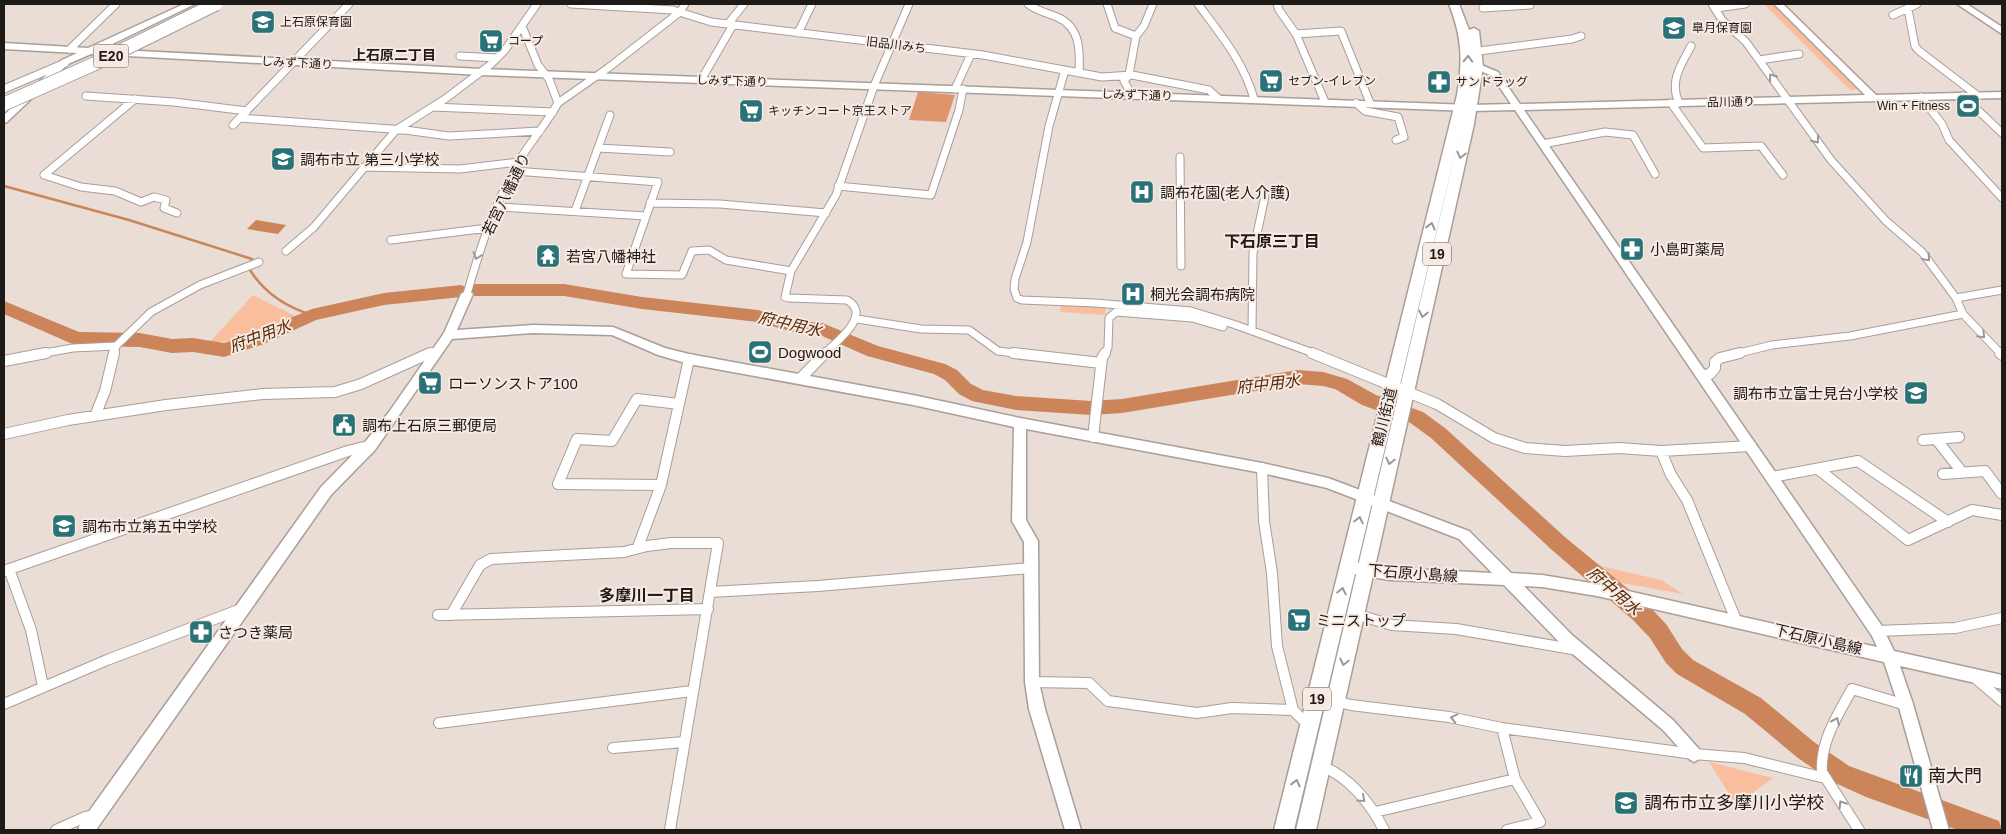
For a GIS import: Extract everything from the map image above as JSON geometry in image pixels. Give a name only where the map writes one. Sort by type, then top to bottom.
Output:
[{"type":"highway","name":"E20","points":[[4,96],[88,59],[200,4]]},
{"type":"highway","name":"E20","points":[[4,104],[94,64],[216,4]]},
{"type":"main road","name":"鶴川街道","points":[[1284,830],[1310,727],[1357,569],[1381,502],[1466,108],[1468,55],[1463,25],[1454,4]]},
{"type":"main road","name":"鶴川街道","points":[[1306,830],[1355,614],[1357,569],[1365,496],[1385,410],[1466,108],[1479,67],[1479,51],[1475,32],[1464,4]]},
{"type":"street","points":[[70,49],[116,4]]},
{"type":"street","points":[[4,89],[91,52],[191,4]]},
{"type":"street","points":[[233,125],[349,4]]},
{"type":"street","points":[[286,251],[314,228],[396,130],[432,108],[497,58],[537,4]]},
{"type":"street","name":"旧品川みち","points":[[571,4],[638,6],[680,12],[712,22],[971,54],[1102,77],[1128,75],[1209,90],[1218,98]]},
{"type":"street","points":[[522,26],[523,32],[544,74],[549,78],[558,103],[680,12],[685,4]]},
{"type":"street","points":[[701,80],[744,4]]},
{"type":"street","points":[[798,33],[812,4]]},
{"type":"street","points":[[800,379],[857,319],[856,308],[847,300],[806,300],[785,296],[784,291],[791,271],[836,195],[874,86],[909,4]]},
{"type":"street","points":[[1028,4],[1038,11],[1062,19],[1073,28],[1081,47],[1079,72]]},
{"type":"street","points":[[1107,4],[1115,28],[1136,36]]},
{"type":"street","points":[[1132,95],[1124,81],[1128,75],[1136,36],[1143,28],[1147,13],[1153,4]]},
{"type":"street","points":[[1198,4],[1238,58],[1251,83],[1254,99]]},
{"type":"street","points":[[1277,4],[1279,10],[1296,34],[1325,102]]},
{"type":"street","points":[[1744,4],[1741,6],[1714,6],[1722,20],[1746,42],[1832,160],[1886,222],[1922,252],[1956,298],[1962,314],[2002,355]]},
{"type":"street","points":[[1778,4],[1873,98]]},
{"type":"street","points":[[1893,15],[1917,4]]},
{"type":"street","points":[[1961,4],[2002,31]]},
{"type":"street","points":[[1483,8],[1531,7]]},
{"type":"street","points":[[1908,8],[1915,46],[1918,50],[1978,96]]},
{"type":"street","points":[[1296,34],[1341,31],[1370,103]]},
{"type":"street","points":[[1479,51],[1572,39],[1581,36]]},
{"type":"street","name":"しみず下通り","points":[[4,46],[481,72],[1466,108]]},
{"type":"street","points":[[1691,46],[1673,80],[1675,103],[1703,148],[1762,146],[1783,175]]},
{"type":"street","points":[[838,186],[931,195],[959,110],[959,89],[971,54]]},
{"type":"street","points":[[1759,60],[1799,54]]},
{"type":"street","points":[[460,56],[497,58]]},
{"type":"street","points":[[4,120],[65,62]]},
{"type":"street","points":[[1479,67],[1495,74],[1877,631],[1890,656],[1906,705],[1940,826]]},
{"type":"street","points":[[1065,70],[1057,92],[1041,162],[1033,213],[1015,279],[1014,289],[1017,298],[1022,300],[1095,303],[1191,311],[1323,357],[1391,389],[1404,402],[1437,404],[1494,438],[1525,448],[1564,451],[1619,448],[1661,450],[1751,446]]},
{"type":"street","name":"品川通り","points":[[1466,108],[2002,95]]},
{"type":"street","points":[[86,96],[135,99],[247,111]]},
{"type":"street","points":[[1963,96],[2002,132]]},
{"type":"street","points":[[1921,97],[1942,124],[1949,140],[2002,198]]},
{"type":"street","points":[[135,99],[44,176],[82,187],[115,191],[141,202],[154,197],[166,200],[164,208],[177,213]]},
{"type":"street","name":"若宮八幡通り","points":[[467,294],[477,256],[488,228],[519,162],[554,112],[558,103]]},
{"type":"street","points":[[1356,103],[1365,111],[1398,117],[1404,137],[1396,140]]},
{"type":"street","points":[[432,108],[554,112]]},
{"type":"street","points":[[575,211],[610,115]]},
{"type":"street","points":[[240,118],[449,136],[540,131]]},
{"type":"street","points":[[1543,144],[1605,132],[1634,135],[1655,174]]},
{"type":"street","points":[[598,148],[670,152]]},
{"type":"street","points":[[1180,157],[1180,266]]},
{"type":"street","points":[[364,167],[460,170],[519,162]]},
{"type":"street","points":[[515,172],[658,182],[626,274],[682,275],[692,251],[703,250],[709,250],[726,260],[791,271]]},
{"type":"street","points":[[1252,331],[1253,253],[1265,196]]},
{"type":"street","points":[[650,204],[720,204],[826,213]]},
{"type":"street","points":[[498,207],[646,216]]},
{"type":"street","points":[[391,240],[488,228]]},
{"type":"street","points":[[95,416],[105,392],[116,346],[125,336],[151,312],[200,285],[259,262]]},
{"type":"street","points":[[1956,298],[2002,290]]},
{"type":"street","points":[[86,830],[326,491],[370,446],[449,335],[467,294]]},
{"type":"street","points":[[1093,437],[1101,363],[1108,348],[1109,318],[1116,312],[1192,318],[1230,329],[1252,331]]},
{"type":"street","points":[[1702,375],[1710,374],[1715,368],[1715,362],[1720,358],[1768,346],[1799,340],[1850,336],[1962,314]]},
{"type":"street","points":[[857,319],[921,329],[969,330],[998,351],[1101,363]]},
{"type":"street","points":[[449,335],[569,328],[613,331],[662,352],[690,359],[913,400],[1020,423],[1262,468],[1328,483],[1464,535],[1578,650],[1655,714],[1694,754]]},
{"type":"street","points":[[4,361],[73,348],[116,346]]},
{"type":"street","points":[[4,434],[95,416],[264,394],[326,393],[337,391],[376,377],[413,358],[437,351]]},
{"type":"street","points":[[638,547],[661,485],[690,359]]},
{"type":"street","points":[[661,485],[558,484],[577,440],[612,441],[637,399],[679,404]]},
{"type":"street","points":[[1020,423],[1019,521],[1031,541],[1032,682],[1036,709],[1073,830]]},
{"type":"street","points":[[1922,440],[1959,437]]},
{"type":"street","points":[[1936,439],[1962,472]]},
{"type":"street","points":[[43,686],[31,630],[6,570],[348,451],[370,446]]},
{"type":"street","points":[[1661,450],[1671,475],[1687,500],[1736,620]]},
{"type":"street","points":[[1772,478],[1858,461],[1948,522]]},
{"type":"street","points":[[1262,468],[1264,521],[1272,574],[1277,646],[1294,710],[1310,727]]},
{"type":"street","points":[[1818,469],[1908,540],[1972,510],[2002,515]]},
{"type":"street","points":[[1944,474],[1985,471],[2002,494]]},
{"type":"street","points":[[451,615],[480,565],[491,559],[624,552],[638,547],[672,543],[718,543],[670,830]]},
{"type":"street","points":[[710,592],[818,586],[1030,568]]},
{"type":"street","name":"下石原小島線","points":[[1357,569],[1390,574],[1542,581],[1597,590],[1736,620],[2002,682]]},
{"type":"street","points":[[4,704],[43,686],[244,608]]},
{"type":"street","points":[[438,615],[708,609]]},
{"type":"street","points":[[1355,614],[1392,625],[1456,629],[1578,650]]},
{"type":"street","points":[[1877,631],[1936,631],[2002,618]]},
{"type":"street","points":[[1972,675],[2002,701]]},
{"type":"street","points":[[1032,682],[1088,683],[1108,700],[1197,713],[1232,708],[1294,710]]},
{"type":"street","points":[[1859,830],[1825,778],[1821,766],[1822,754],[1852,689],[1906,705]]},
{"type":"street","points":[[439,723],[692,691]]},
{"type":"street","points":[[1335,701],[1351,705],[1449,717],[1502,728],[1694,754],[1744,758],[1825,778]]},
{"type":"street","points":[[1502,728],[1515,779],[1540,822],[1507,830]]},
{"type":"street","points":[[613,748],[684,742]]},
{"type":"street","points":[[1320,766],[1335,771],[1375,812],[1384,830]]},
{"type":"street","points":[[1375,812],[1515,779]]},
{"type":"street","points":[[56,830],[85,816],[97,814]]},
{"type":"shaded area","points":[[1764,4],[1775,4],[1860,89],[1850,90]]},
{"type":"shaded area","points":[[918,92],[955,95],[946,122],[909,120]]},
{"type":"shaded area","points":[[256,220],[286,225],[278,234],[247,229]]},
{"type":"shaded area","points":[[253,295],[297,317],[255,335],[222,342],[210,342]]},
{"type":"shaded area","points":[[1061,305],[1106,307],[1105,315],[1060,312]]},
{"type":"shaded area","points":[[1600,566],[1661,580],[1683,594],[1617,582]]},
{"type":"shaded area","points":[[1709,762],[1773,778],[1736,805]]},
{"type":"waterway","points":[[4,186],[129,220],[252,259],[250,270],[269,293],[285,304],[312,315]]},
{"type":"waterway","name":"府中用水","points":[[475,290],[564,290],[642,303],[758,316],[797,327],[822,329],[873,351],[939,369],[951,375],[965,389],[979,396],[1016,403],[1091,408],[1122,406],[1298,377],[1323,379],[1341,384],[1369,400],[1416,417],[1438,433],[1559,544],[1641,613],[1658,631],[1674,656],[1685,667],[1753,706],[1806,750],[1841,774],[1866,785],[1990,830]]},
{"type":"waterway","name":"府中用水","points":[[4,307],[77,339],[140,340],[172,346],[193,345],[224,350],[258,339],[312,315],[384,299],[461,291]]},
{"type":"place","name":"上石原保育園","points":[[263,22]]},
{"type":"place","name":"皐月保育園","points":[[1674,28]]},
{"type":"place","name":"コープ","points":[[491,41]]},
{"type":"place","name":"セブン-イレブン","points":[[1271,81]]},
{"type":"place","name":"サンドラッグ","points":[[1439,82]]},
{"type":"place","name":"Win + Fitness","points":[[1968,106]]},
{"type":"place","name":"キッチンコート京王ストア","points":[[751,111]]},
{"type":"place","name":"調布市立 第三小学校","points":[[283,159]]},
{"type":"place","name":"調布花園(老人介護)","points":[[1142,192]]},
{"type":"place","name":"小島町薬局","points":[[1632,249]]},
{"type":"place","name":"若宮八幡神社","points":[[548,256]]},
{"type":"place","name":"桐光会調布病院","points":[[1133,294]]},
{"type":"place","name":"Dogwood","points":[[760,352]]},
{"type":"place","name":"ローソンストア100","points":[[430,383]]},
{"type":"place","name":"調布市立富士見台小学校","points":[[1916,393]]},
{"type":"place","name":"調布上石原三郵便局","points":[[344,425]]},
{"type":"place","name":"調布市立第五中学校","points":[[64,526]]},
{"type":"place","name":"ミニストップ","points":[[1299,620]]},
{"type":"place","name":"さつき薬局","points":[[201,632]]},
{"type":"place","name":"南大門","points":[[1911,776]]},
{"type":"place","name":"調布市立多摩川小学校","points":[[1626,803]]},
{"type":"district","name":"上石原二丁目","points":[[394,55]]},
{"type":"district","name":"下石原三丁目","points":[[1272,241]]},
{"type":"district","name":"多摩川一丁目","points":[[647,595]]}]
